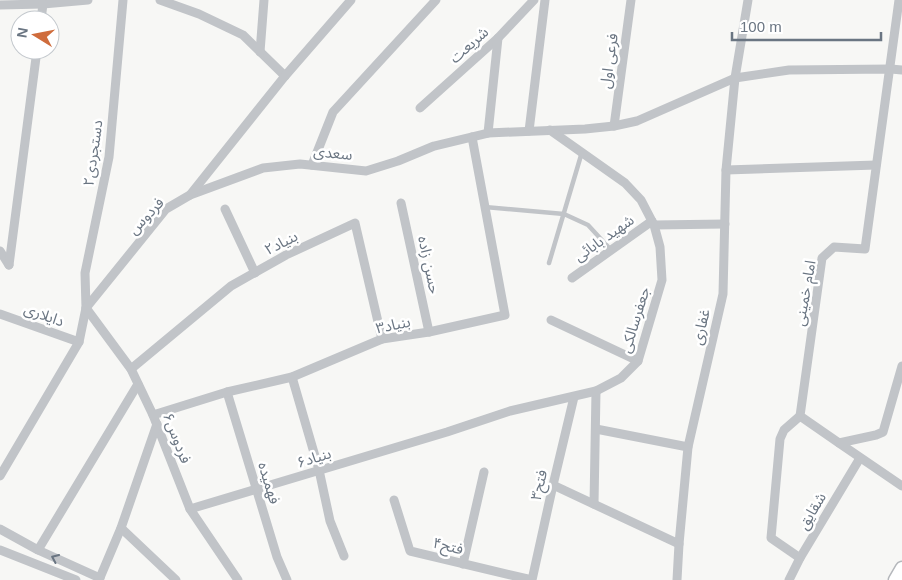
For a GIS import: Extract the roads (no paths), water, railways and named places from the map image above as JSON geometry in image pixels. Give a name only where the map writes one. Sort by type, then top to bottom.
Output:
[{"type":"main road","points":[[895,580],[902,568]]},
{"type":"street","points":[[0,5],[88,0]]},
{"type":"street","name":"دستجردی۲","points":[[86,308],[85,273],[109,157],[123,0]]},
{"type":"street","points":[[160,0],[199,14],[243,35],[285,76]]},
{"type":"street","points":[[260,52],[264,0]]},
{"type":"street","name":"فردوس","points":[[0,476],[79,342],[86,308],[166,209],[190,195],[285,76],[351,0]]},
{"type":"street","points":[[312,165],[333,112],[436,0]]},
{"type":"street","name":"شریعت","points":[[420,108],[498,38],[534,0]]},
{"type":"street","points":[[529,131],[544,0]]},
{"type":"street","name":"فرعی اول","points":[[614,126],[631,0]]},
{"type":"street","name":"امام خمینی","points":[[800,416],[822,258],[834,247],[865,249],[899,0]]},
{"type":"street","name":"غفاری","points":[[677,580],[688,447],[722,294],[726,170],[735,78],[746,1]]},
{"type":"street","points":[[42,10],[43,4]]},
{"type":"street","points":[[488,133],[498,38]]},
{"type":"street","points":[[0,251],[9,265],[36,60]]},
{"type":"street","points":[[735,78],[789,70],[902,70]]},
{"type":"street","name":"سعدی","points":[[190,195],[263,168],[300,164],[366,171],[398,161],[434,146],[488,133],[614,126],[637,120],[735,78]]},
{"type":"street","name":"جعفرسالکی","points":[[447,432],[510,411],[596,391],[621,378],[638,361],[662,280],[660,247],[653,223],[642,200],[625,183],[550,130]]},
{"type":"street","points":[[472,137],[485,207]]},
{"type":"street","points":[[726,170],[876,165]]},
{"type":"street","name":"حسن زاده","points":[[402,203],[429,332]]},
{"type":"street","name":"بنیاد۳","points":[[155,419],[227,392],[292,377],[382,339],[429,332],[505,315],[485,207]]},
{"type":"street","points":[[225,210],[255,273]]},
{"type":"street","name":"بنیاد۲","points":[[131,368],[231,286],[286,255],[355,223],[382,339]]},
{"type":"street","points":[[653,223],[725,224]]},
{"type":"street","name":"شهید بابائی","points":[[572,278],[653,223]]},
{"type":"street","name":"فردوس۶","points":[[86,308],[131,368],[155,419],[190,509],[238,580]]},
{"type":"street","name":"دایلاری","points":[[0,314],[79,342]]},
{"type":"street","points":[[550,320],[638,361]]},
{"type":"street","points":[[839,444],[884,432],[902,366]]},
{"type":"street","points":[[292,377],[319,470],[330,521],[344,556]]},
{"type":"street","points":[[38,550],[138,384]]},
{"type":"street","points":[[594,504],[596,391]]},
{"type":"street","name":"فهمیده","points":[[227,392],[277,557],[287,580]]},
{"type":"street","name":"فتح۳","points":[[532,580],[574,396]]},
{"type":"street","points":[[800,558],[771,538],[780,439],[784,430],[800,416],[902,486]]},
{"type":"street","points":[[0,529],[38,550],[99,579],[121,528],[155,419]]},
{"type":"street","points":[[596,429],[688,447]]},
{"type":"street","name":"بنیاد۶","points":[[190,509],[447,432]]},
{"type":"street","name":"شقایق","points":[[789,580],[800,558],[860,458]]},
{"type":"street","points":[[463,564],[484,472]]},
{"type":"street","points":[[553,485],[679,544]]},
{"type":"street","name":"فتح۴","points":[[394,500],[410,551],[532,580]]},
{"type":"street","points":[[121,528],[176,580]]},
{"type":"street","points":[[0,550],[76,580]]},
{"type":"lane","points":[[550,263],[582,151]]},
{"type":"lane","points":[[485,207],[564,214],[588,225],[611,250]]}]
